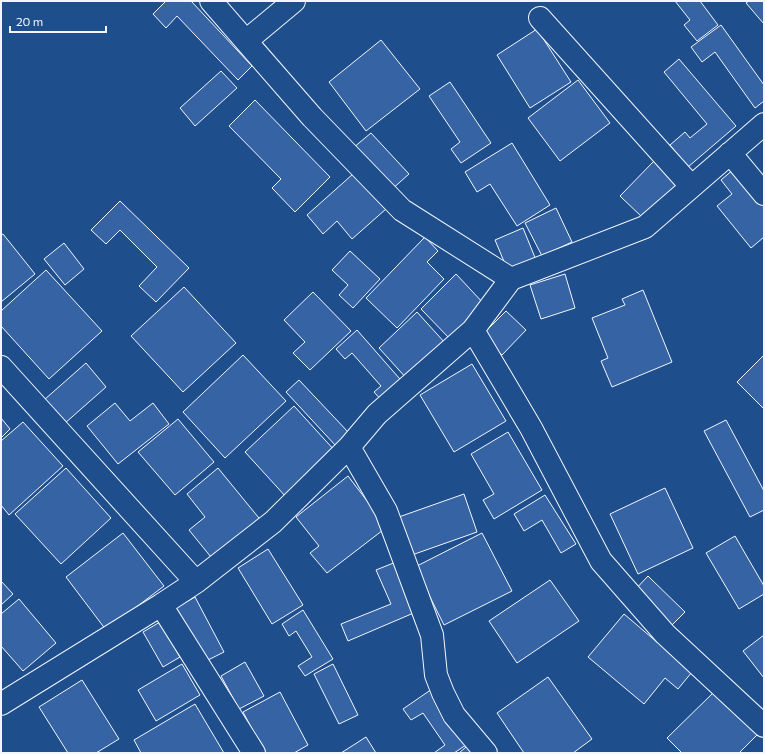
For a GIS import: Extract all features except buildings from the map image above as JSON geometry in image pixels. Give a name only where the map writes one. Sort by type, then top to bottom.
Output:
[{"type":"street","points":[[211,1],[312,117],[402,210],[511,279]]},
{"type":"street","points":[[246,42],[294,1]]},
{"type":"street","points":[[540,18],[691,186]]},
{"type":"street","points":[[1,704],[196,582],[273,522],[349,447],[377,414],[473,330],[511,279],[645,227],[764,124]]},
{"type":"street","points":[[730,153],[764,194]]},
{"type":"street","points":[[473,330],[531,428],[601,561],[665,634],[764,726]]},
{"type":"street","points":[[1,366],[196,582]]},
{"type":"street","points":[[349,447],[386,511],[432,635],[436,676],[443,693],[454,715],[486,753]]},
{"type":"street","points":[[161,605],[254,753]]}]
